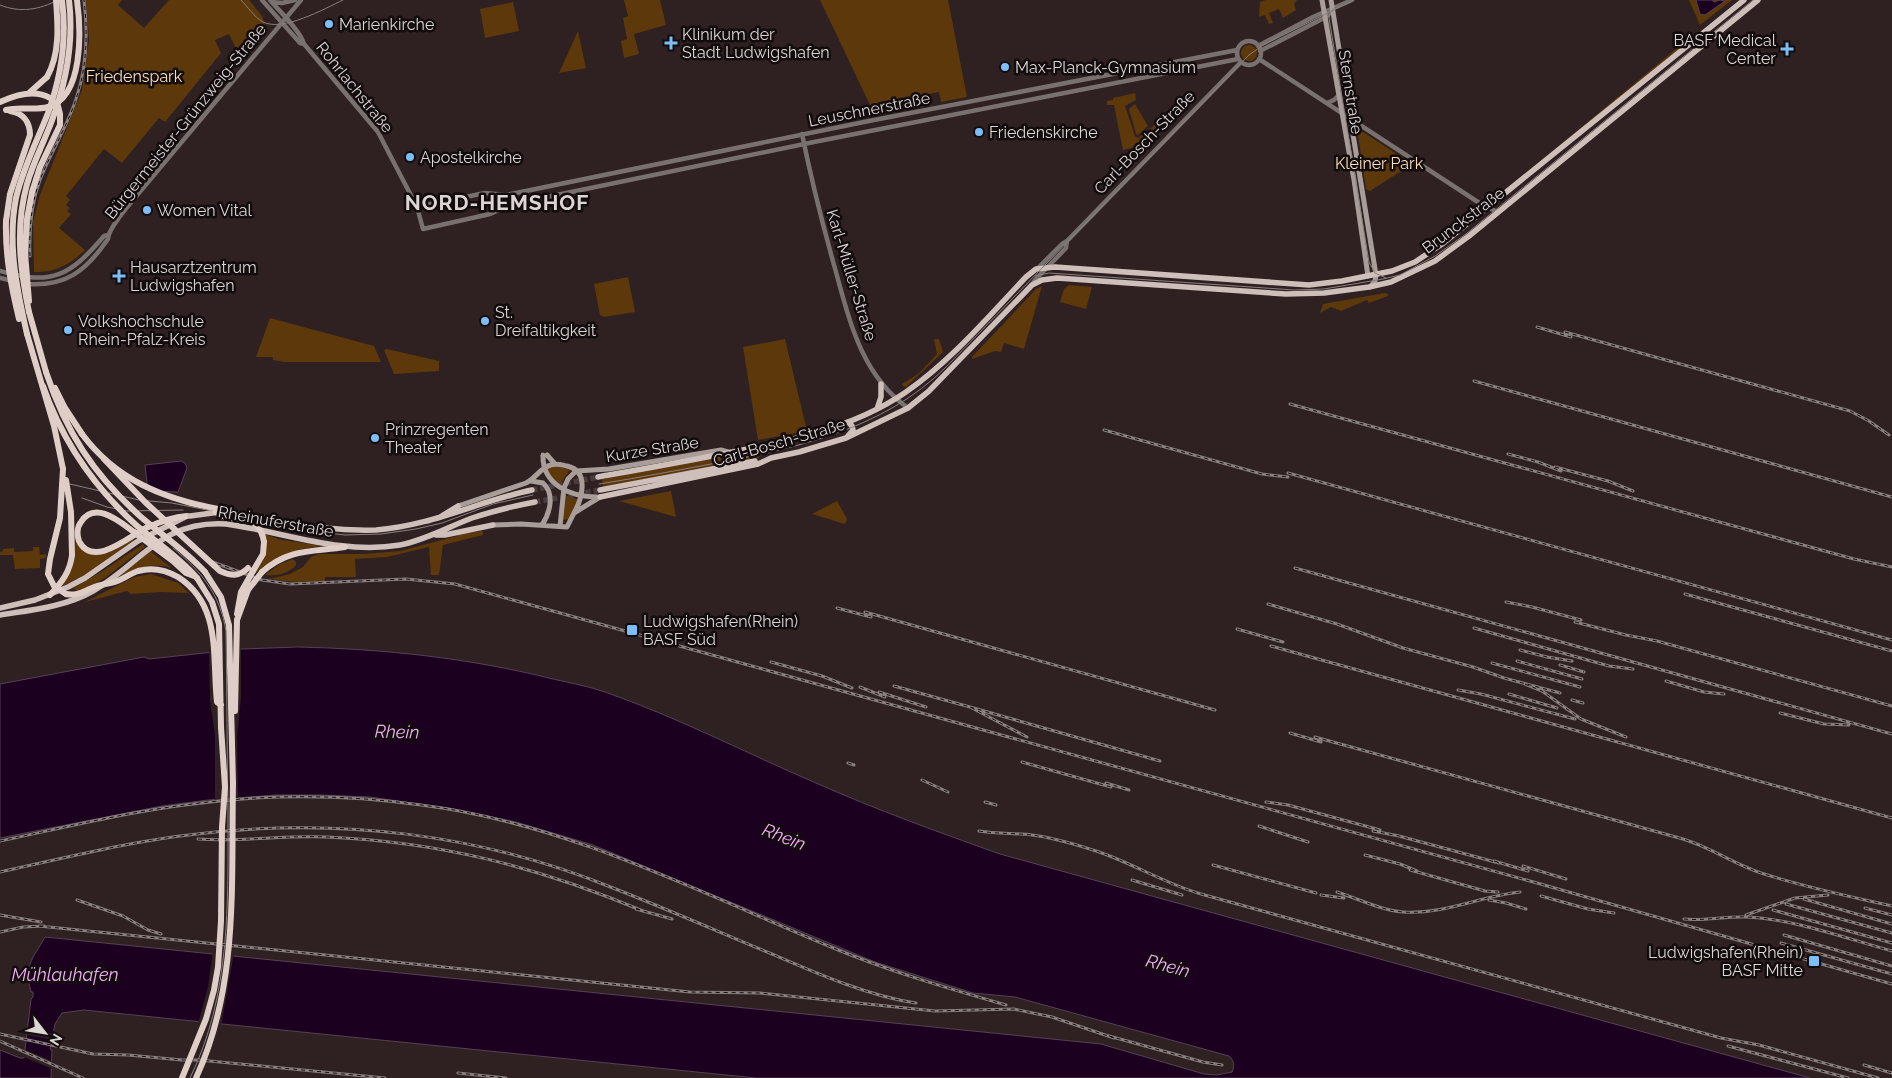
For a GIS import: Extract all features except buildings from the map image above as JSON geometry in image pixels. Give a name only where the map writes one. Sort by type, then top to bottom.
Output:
[{"type":"highway","points":[[28,94],[47,78],[54,62],[58,25],[56,0]]},
{"type":"highway","points":[[62,0],[64,37],[59,74],[48,111],[23,171],[14,212],[13,259],[27,334],[43,386],[62,433],[89,474],[126,515],[173,554],[197,578],[207,591],[219,624],[225,787],[218,967],[206,1019],[182,1078]]},
{"type":"highway","points":[[69,0],[70,40],[64,84],[29,176],[21,214],[19,236],[20,260],[29,312],[46,372],[62,415],[78,445],[88,460],[125,502],[199,566],[221,597],[230,630],[233,784],[230,945],[223,991],[208,1050],[196,1078]]},
{"type":"highway","points":[[3,111],[14,108],[48,107],[60,101],[71,86],[76,72],[78,40],[77,0]]},
{"type":"highway","points":[[0,102],[28,94],[41,94],[50,98],[58,106],[61,120],[35,183],[27,219],[25,253],[30,295],[29,312]]},
{"type":"highway","points":[[3,111],[17,113],[24,117],[30,130],[14,178],[8,208],[5,239],[9,278],[22,330],[27,334]]},
{"type":"highway","points":[[46,372],[71,418],[86,440],[145,502],[220,571],[235,575],[250,570]]},
{"type":"highway","points":[[43,386],[43,392],[54,426],[71,512],[71,565],[66,575],[50,595]]},
{"type":"highway","points":[[104,459],[147,488],[165,496],[218,509],[219,515],[242,519],[253,524],[262,533],[264,542],[263,554],[250,570],[240,592],[236,608],[236,704],[231,722]]},
{"type":"highway","points":[[63,469],[62,505],[48,574],[54,586],[66,594],[80,594],[115,582],[138,571],[157,570],[172,574],[191,588],[204,603],[213,632],[217,702],[221,705]]},
{"type":"highway","points":[[189,516],[178,517],[147,528],[112,548],[97,552],[86,549],[78,538],[81,522],[88,515],[93,513],[105,514],[112,517],[146,540],[186,573],[197,578]]},
{"type":"highway","points":[[237,620],[248,590],[271,564],[292,553],[345,547]]},
{"type":"main road","name":"Sternstraße","points":[[1322,0],[1354,180],[1368,276]]},
{"type":"main road","name":"Sternstraße","points":[[1331,0],[1376,275]]},
{"type":"main road","name":"Brunckstraße","points":[[1036,269],[1047,267],[1309,285],[1392,271],[1415,262],[1442,244],[1744,0]]},
{"type":"main road","name":"Brunckstraße","points":[[1032,285],[1048,278],[1057,278],[1299,294],[1369,287],[1391,282],[1434,261],[1469,236],[1758,0]]},
{"type":"main road","name":"Carl-Bosch-Straße","points":[[731,452],[801,437],[848,422],[895,399],[921,381],[951,355],[1036,269]]},
{"type":"main road","points":[[1369,287],[1375,281],[1376,275]]},
{"type":"main road","name":"Carl-Bosch-Straße","points":[[600,497],[717,474],[758,464],[770,458],[807,450],[846,438],[908,408],[929,391],[1032,285]]},
{"type":"main road","points":[[877,409],[881,397],[881,384]]},
{"type":"main road","points":[[846,438],[853,430],[848,422]]},
{"type":"main road","name":"Kurze Straße","points":[[576,472],[627,467],[721,450],[731,452]]},
{"type":"main road","points":[[598,477],[731,452]]},
{"type":"main road","points":[[531,481],[544,465],[545,455],[556,464]]},
{"type":"main road","points":[[600,490],[770,458]]},
{"type":"main road","points":[[434,535],[445,535],[493,525],[567,527],[582,496],[583,486],[576,472],[571,467],[556,464],[544,465]]},
{"type":"main road","points":[[544,465],[554,482],[564,490],[582,496],[600,497]]},
{"type":"main road","points":[[560,526],[564,490],[568,478],[576,472]]},
{"type":"main road","points":[[434,520],[458,506],[531,481],[543,482],[548,488],[549,512],[542,525]]},
{"type":"main road","name":"Rheinuferstraße","points":[[0,608],[22,604],[50,595],[85,578],[138,541],[189,516],[218,512],[237,513],[323,528],[381,529],[434,520],[498,498],[532,490]]},
{"type":"main road","points":[[574,513],[600,497]]},
{"type":"main road","name":"Rheinuferstraße","points":[[0,615],[66,603],[91,592],[103,585],[163,538],[180,530],[207,523],[237,525],[345,547],[399,545],[434,535],[490,512],[535,502]]},
{"type":"street","name":"Rohrlachstraße","points":[[262,0],[284,20]]},
{"type":"street","points":[[270,1],[282,3],[295,0]]},
{"type":"street","name":"Bürgermeister-Grünzweig-Straße","points":[[0,271],[19,276],[49,278],[63,273],[80,262],[104,236],[108,235],[138,194],[301,0]]},
{"type":"street","points":[[1259,48],[1352,0]]},
{"type":"street","name":"Rohrlachstraße","points":[[270,1],[300,43],[304,44],[378,132],[417,207],[423,228]]},
{"type":"street","points":[[1246,41],[1254,42],[1259,48],[1259,60],[1251,65],[1239,60],[1237,50],[1246,41]]},
{"type":"street","name":"Leuschnerstraße","points":[[417,207],[485,193],[506,195],[802,134],[1237,50]]},
{"type":"street","name":"Leuschnerstraße","points":[[423,228],[490,214],[508,205],[804,144],[1239,60]]},
{"type":"street","name":"Carl-Bosch-Straße","points":[[1036,269],[1062,244],[1068,241],[1239,60]]},
{"type":"street","points":[[1259,60],[1488,208],[1498,212]]},
{"type":"street","points":[[1327,103],[1339,95]]},
{"type":"street","points":[[1353,133],[1362,126]]},
{"type":"street","name":"Karl-Müller-Straße","points":[[802,134],[824,230],[856,340],[881,384],[895,399],[908,408]]},
{"type":"street","name":"Bürgermeister-Grünzweig-Straße","points":[[0,278],[19,283],[58,282],[77,274],[96,257],[108,240],[108,235]]},
{"type":"street","name":"Carl-Bosch-Straße","points":[[1032,285],[1066,248],[1068,241]]},
{"type":"green space","name":"Friedenspark","points":[[86,0],[122,0],[118,5],[144,28],[169,0],[249,0],[262,16],[266,28],[241,59],[229,34],[215,40],[221,53],[165,122],[159,118],[122,163],[104,149],[66,196],[70,200],[66,205],[70,208],[67,211],[71,214],[59,228],[85,250],[62,267],[49,271],[34,272],[33,222],[40,195],[82,90],[89,40]]},
{"type":"green space","points":[[624,0],[660,0],[666,25],[634,34],[639,54],[624,58],[621,41],[627,39],[623,18],[628,16]]},
{"type":"green space","points":[[820,0],[948,0],[967,97],[941,102],[939,92],[870,105]]},
{"type":"green space","points":[[1266,0],[1297,0],[1294,4],[1296,10],[1283,18],[1279,9],[1269,13],[1273,23],[1269,24],[1265,15],[1259,17],[1260,2]]},
{"type":"green space","points":[[1689,0],[1732,0],[1700,25]]},
{"type":"green space","points":[[513,2],[519,31],[485,38],[480,9]]},
{"type":"green space","points":[[578,31],[586,68],[559,73]]},
{"type":"green space","points":[[1698,31],[1700,34],[1487,205]]},
{"type":"green space","points":[[1246,45],[1252,45],[1257,50],[1255,59],[1246,61],[1241,56],[1241,50]]},
{"type":"green space","points":[[1135,93],[1136,100],[1125,106],[1135,136],[1138,138],[1156,124],[1158,127],[1141,146],[1123,150],[1114,105],[1107,105],[1107,101]]},
{"type":"green space","points":[[1135,104],[1148,126],[1138,135],[1136,134],[1129,109]]},
{"type":"green space","name":"Kleiner Park","points":[[1360,132],[1363,132],[1409,162],[1409,166],[1370,191],[1366,189],[1358,135]]},
{"type":"green space","points":[[628,277],[635,312],[604,317],[600,315],[594,284]]},
{"type":"green space","points":[[1069,285],[1092,287],[1086,309],[1060,302],[1064,289]]},
{"type":"green space","points":[[1042,286],[1024,349],[1004,343],[1001,352],[995,351],[972,359],[1036,289]]},
{"type":"green space","points":[[1385,293],[1388,296],[1369,303],[1367,300],[1341,311],[1331,307],[1320,313],[1323,304]]},
{"type":"green space","points":[[270,318],[374,346],[381,362],[285,362],[273,360],[273,357],[256,357]]},
{"type":"green space","points":[[785,339],[807,431],[758,440],[743,347]]},
{"type":"green space","points":[[934,339],[939,339],[943,352],[906,387],[903,386],[902,384],[918,374],[937,354]]},
{"type":"green space","points":[[387,349],[439,361],[439,371],[394,374],[384,350]]},
{"type":"green space","points":[[757,450],[759,458],[603,487],[602,479]]},
{"type":"green space","points":[[556,466],[570,470],[561,486],[555,482],[547,470]]},
{"type":"green space","points":[[671,491],[676,517],[619,501]]},
{"type":"green space","points":[[565,495],[579,500],[569,519],[562,520]]},
{"type":"green space","points":[[837,501],[847,519],[845,524],[812,514]]},
{"type":"green space","points":[[483,531],[483,535],[443,545],[439,575],[431,575],[429,547],[387,557],[355,559],[356,577],[325,577],[325,581],[295,582],[269,579],[290,574],[303,567],[311,557],[319,554],[364,554],[400,551],[457,536],[458,534]]},
{"type":"green space","points":[[265,534],[278,539],[322,546],[304,549],[280,557],[257,572],[255,571],[263,560]]},
{"type":"green space","points":[[133,539],[88,573],[61,587],[72,568],[76,540],[88,552],[93,555],[99,555],[111,552]]},
{"type":"green space","points":[[143,544],[145,547],[105,578],[81,591],[72,589],[101,572]]},
{"type":"green space","points":[[33,547],[39,547],[40,555],[46,554],[46,558],[40,559],[40,568],[15,569],[13,555],[0,555],[3,549],[14,548],[14,552],[33,551]]},
{"type":"green space","points":[[150,551],[172,568],[145,566],[120,576]]},
{"type":"green space","points":[[293,559],[296,565],[286,572],[278,575],[265,575],[280,564]]},
{"type":"green space","points":[[151,574],[178,583],[189,593],[131,594],[127,591],[85,602],[134,577]]},
{"type":"water","points":[[1696,0],[1725,1],[1705,15],[1700,14]]},
{"type":"water","points":[[181,461],[185,463],[187,468],[178,492],[148,491],[145,465]]},
{"type":"water","points":[[298,647],[395,652],[458,660],[490,665],[592,688],[659,713],[862,802],[1000,854],[1810,1078],[756,1078],[84,1010],[62,1013],[55,1024],[50,1049],[52,1050],[51,1078],[0,1078],[0,1050],[24,1058],[31,999],[33,997],[28,975],[30,963],[45,937],[1101,1044],[1204,1074],[1217,1075],[1232,1072],[1234,1063],[1229,1056],[1015,997],[973,993],[875,962],[593,845],[516,822],[453,809],[370,797],[277,795],[208,800],[162,806],[0,838],[0,684],[144,657],[149,659],[242,649]]},
{"type":"pier","points":[[241,646],[241,698],[237,735],[238,800],[215,802],[215,735],[210,701],[209,649]]},
{"type":"pier","points":[[213,950],[234,953],[221,1026],[198,1024],[208,987]]},
{"type":"pier","points":[[25,1027],[55,1034],[54,1040],[24,1034]]},
{"type":"pier","points":[[23,1049],[54,1062],[53,1069],[21,1056]]},
{"type":"tunnel","points":[[532,490],[598,477]]},
{"type":"tunnel","points":[[535,502],[600,490]]},
{"type":"tram line","points":[[0,5],[22,10],[37,8],[58,0]]},
{"type":"tram line","points":[[241,0],[260,20],[271,24],[292,22],[315,14],[343,0]]},
{"type":"tram line","points":[[599,484],[743,458],[806,443],[866,421],[895,406],[921,389],[946,367],[1249,55],[1263,45],[1354,0]]},
{"type":"tram line","points":[[1035,276],[1049,273],[1294,290],[1324,289],[1400,275],[1435,256],[1466,234],[1753,0]]},
{"type":"tram line","points":[[1335,7],[1329,18],[1369,262],[1375,273],[1386,278]]},
{"type":"tram line","points":[[70,484],[139,500],[172,503],[318,532],[345,535],[381,534],[416,529],[442,523],[493,504],[533,495]]},
{"type":"tram line","points":[[82,498],[107,507],[127,511],[183,510]]},
{"type":"tram line","points":[[173,548],[192,565],[208,584],[219,606],[226,631],[227,915],[220,981],[213,1014],[190,1078]]},
{"type":"railway","points":[[30,256],[31,217],[34,198],[44,170],[64,130],[80,87],[86,37],[84,0]]},
{"type":"railway","points":[[1537,327],[1571,337]]},
{"type":"railway","points":[[1565,332],[1850,411],[1889,435]]},
{"type":"railway","points":[[1474,381],[1892,497]]},
{"type":"railway","points":[[1290,404],[1854,559],[1892,567]]},
{"type":"railway","points":[[1104,430],[1262,474],[1288,477]]},
{"type":"railway","points":[[1508,454],[1538,462],[1561,471]]},
{"type":"railway","points":[[1555,467],[1608,481],[1633,491]]},
{"type":"railway","points":[[1288,473],[1892,640]]},
{"type":"railway","points":[[210,561],[262,580],[290,584],[406,579],[455,584],[1537,883],[1892,984]]},
{"type":"railway","points":[[1295,568],[1892,734]]},
{"type":"railway","points":[[1685,594],[1892,651]]},
{"type":"railway","points":[[1506,602],[1581,620]]},
{"type":"railway","points":[[1268,604],[1337,624],[1403,648],[1560,693]]},
{"type":"railway","points":[[837,608],[871,617]]},
{"type":"railway","points":[[865,612],[1215,710]]},
{"type":"railway","points":[[1575,622],[1657,641],[1892,706]]},
{"type":"railway","points":[[1474,628],[1609,666],[1633,669]]},
{"type":"railway","points":[[1237,629],[1283,642]]},
{"type":"railway","points":[[1271,646],[1892,818]]},
{"type":"railway","points":[[1520,650],[1572,661]]},
{"type":"railway","points":[[1517,661],[1582,679]]},
{"type":"railway","points":[[771,662],[822,676],[852,688]]},
{"type":"railway","points":[[1492,663],[1580,687]]},
{"type":"railway","points":[[1560,665],[1584,672]]},
{"type":"railway","points":[[1666,681],[1704,692],[1724,694]]},
{"type":"railway","points":[[1525,684],[1542,691],[1581,719],[1626,737]]},
{"type":"railway","points":[[894,686],[970,707],[1027,737]]},
{"type":"railway","points":[[860,687],[885,697]]},
{"type":"railway","points":[[1458,690],[1481,694],[1575,719]]},
{"type":"railway","points":[[879,692],[926,707]]},
{"type":"railway","points":[[1509,694],[1557,708]]},
{"type":"railway","points":[[1572,700],[1583,703]]},
{"type":"railway","points":[[970,707],[1160,761]]},
{"type":"railway","points":[[1780,713],[1824,724],[1849,725]]},
{"type":"railway","points":[[1290,733],[1321,742]]},
{"type":"railway","points":[[1315,737],[1683,839],[1703,846],[1761,873],[1810,887],[1892,906]]},
{"type":"railway","points":[[1022,762],[1111,787]]},
{"type":"railway","points":[[848,763],[854,765]]},
{"type":"railway","points":[[922,780],[948,792]]},
{"type":"railway","points":[[1106,783],[1129,790]]},
{"type":"railway","points":[[0,841],[139,812],[214,801],[273,797],[333,797],[421,805],[475,814],[528,827],[579,843],[681,883],[852,956],[918,979],[1006,1005]]},
{"type":"railway","points":[[985,802],[996,805]]},
{"type":"railway","points":[[1266,802],[1288,805],[1380,830]]},
{"type":"railway","points":[[1259,826],[1308,842]]},
{"type":"railway","points":[[0,872],[123,845],[172,837],[250,829],[356,829],[409,834],[512,854],[563,869],[653,904],[842,983],[879,995],[916,1003]]},
{"type":"railway","points":[[979,831],[1032,835],[1066,842],[1112,857],[1175,885],[1201,894],[1721,1038],[1759,1045],[1878,1078]]},
{"type":"railway","points":[[1373,831],[1399,836],[1499,863]]},
{"type":"railway","points":[[198,839],[327,837],[410,844],[488,859],[527,870],[604,895],[643,911]]},
{"type":"railway","points":[[1365,855],[1400,864],[1417,871]]},
{"type":"railway","points":[[1494,861],[1528,871]]},
{"type":"railway","points":[[1213,865],[1316,893]]},
{"type":"railway","points":[[1523,866],[1566,879]]},
{"type":"railway","points":[[1410,870],[1485,891],[1498,892]]},
{"type":"railway","points":[[1132,880],[1182,895]]},
{"type":"railway","points":[[1337,892],[1386,909],[1403,912],[1433,911],[1520,892]]},
{"type":"railway","points":[[1321,895],[1344,898]]},
{"type":"railway","points":[[1746,915],[1795,898],[1828,895]]},
{"type":"railway","points":[[1541,896],[1588,909],[1614,913]]},
{"type":"railway","points":[[1804,899],[1892,924]]},
{"type":"railway","points":[[77,900],[123,916],[148,930],[161,934]]},
{"type":"railway","points":[[1489,900],[1526,909]]},
{"type":"railway","points":[[1786,904],[1892,933]]},
{"type":"railway","points":[[1865,908],[1892,915]]},
{"type":"railway","points":[[636,909],[672,919]]},
{"type":"railway","points":[[1773,910],[1892,943]]},
{"type":"railway","points":[[0,915],[41,922]]},
{"type":"railway","points":[[1684,919],[1738,917],[1783,921],[1892,951]]},
{"type":"railway","points":[[39,926],[690,992],[760,993],[935,1011],[1014,1009],[1052,1017],[1114,1038]]},
{"type":"railway","points":[[0,932],[23,927],[44,926]]},
{"type":"railway","points":[[1784,935],[1892,966]]},
{"type":"railway","points":[[1781,943],[1892,974]]},
{"type":"railway","points":[[0,1034],[93,1054],[199,1060],[385,1078]]},
{"type":"railway","points":[[1109,1036],[1203,1062],[1222,1065]]},
{"type":"railway","points":[[0,1041],[83,1078]]},
{"type":"railway","points":[[1728,1046],[1848,1078]]},
{"type":"railway","points":[[1864,1065],[1892,1073]]},
{"type":"railway","points":[[458,1073],[506,1078]]},
{"type":"place","name":"Marienkirche","points":[[329,24]]},
{"type":"place","name":"Klinikum der Stadt Ludwigshafen","points":[[671,43]]},
{"type":"place","name":"BASF Medical Center","points":[[1787,49]]},
{"type":"place","name":"Max-Planck-Gymnasium","points":[[1005,67]]},
{"type":"place","name":"Friedenskirche","points":[[979,132]]},
{"type":"place","name":"Apostelkirche","points":[[410,157]]},
{"type":"place","name":"Women Vital","points":[[147,210]]},
{"type":"place","name":"Hausarztzentrum Ludwigshafen","points":[[119,276]]},
{"type":"place","name":"St. Dreifaltikgkeit","points":[[485,321]]},
{"type":"place","name":"Volkshochschule Rhein-Pfalz-Kreis","points":[[68,330]]},
{"type":"place","name":"Prinzregenten Theater","points":[[375,438]]},
{"type":"place","name":"Ludwigshafen(Rhein) BASF Süd","points":[[632,630]]},
{"type":"place","name":"Ludwigshafen(Rhein) BASF Mitte","points":[[1814,961]]},
{"type":"district","name":"NORD-HEMSHOF","points":[[497,203]]},
{"type":"water label","name":"Rhein","points":[[397,732]]},
{"type":"water label","name":"Rhein","points":[[784,837]]},
{"type":"water label","name":"Rhein","points":[[1168,966]]},
{"type":"water label","name":"Mühlauhafen","points":[[65,975]]}]
